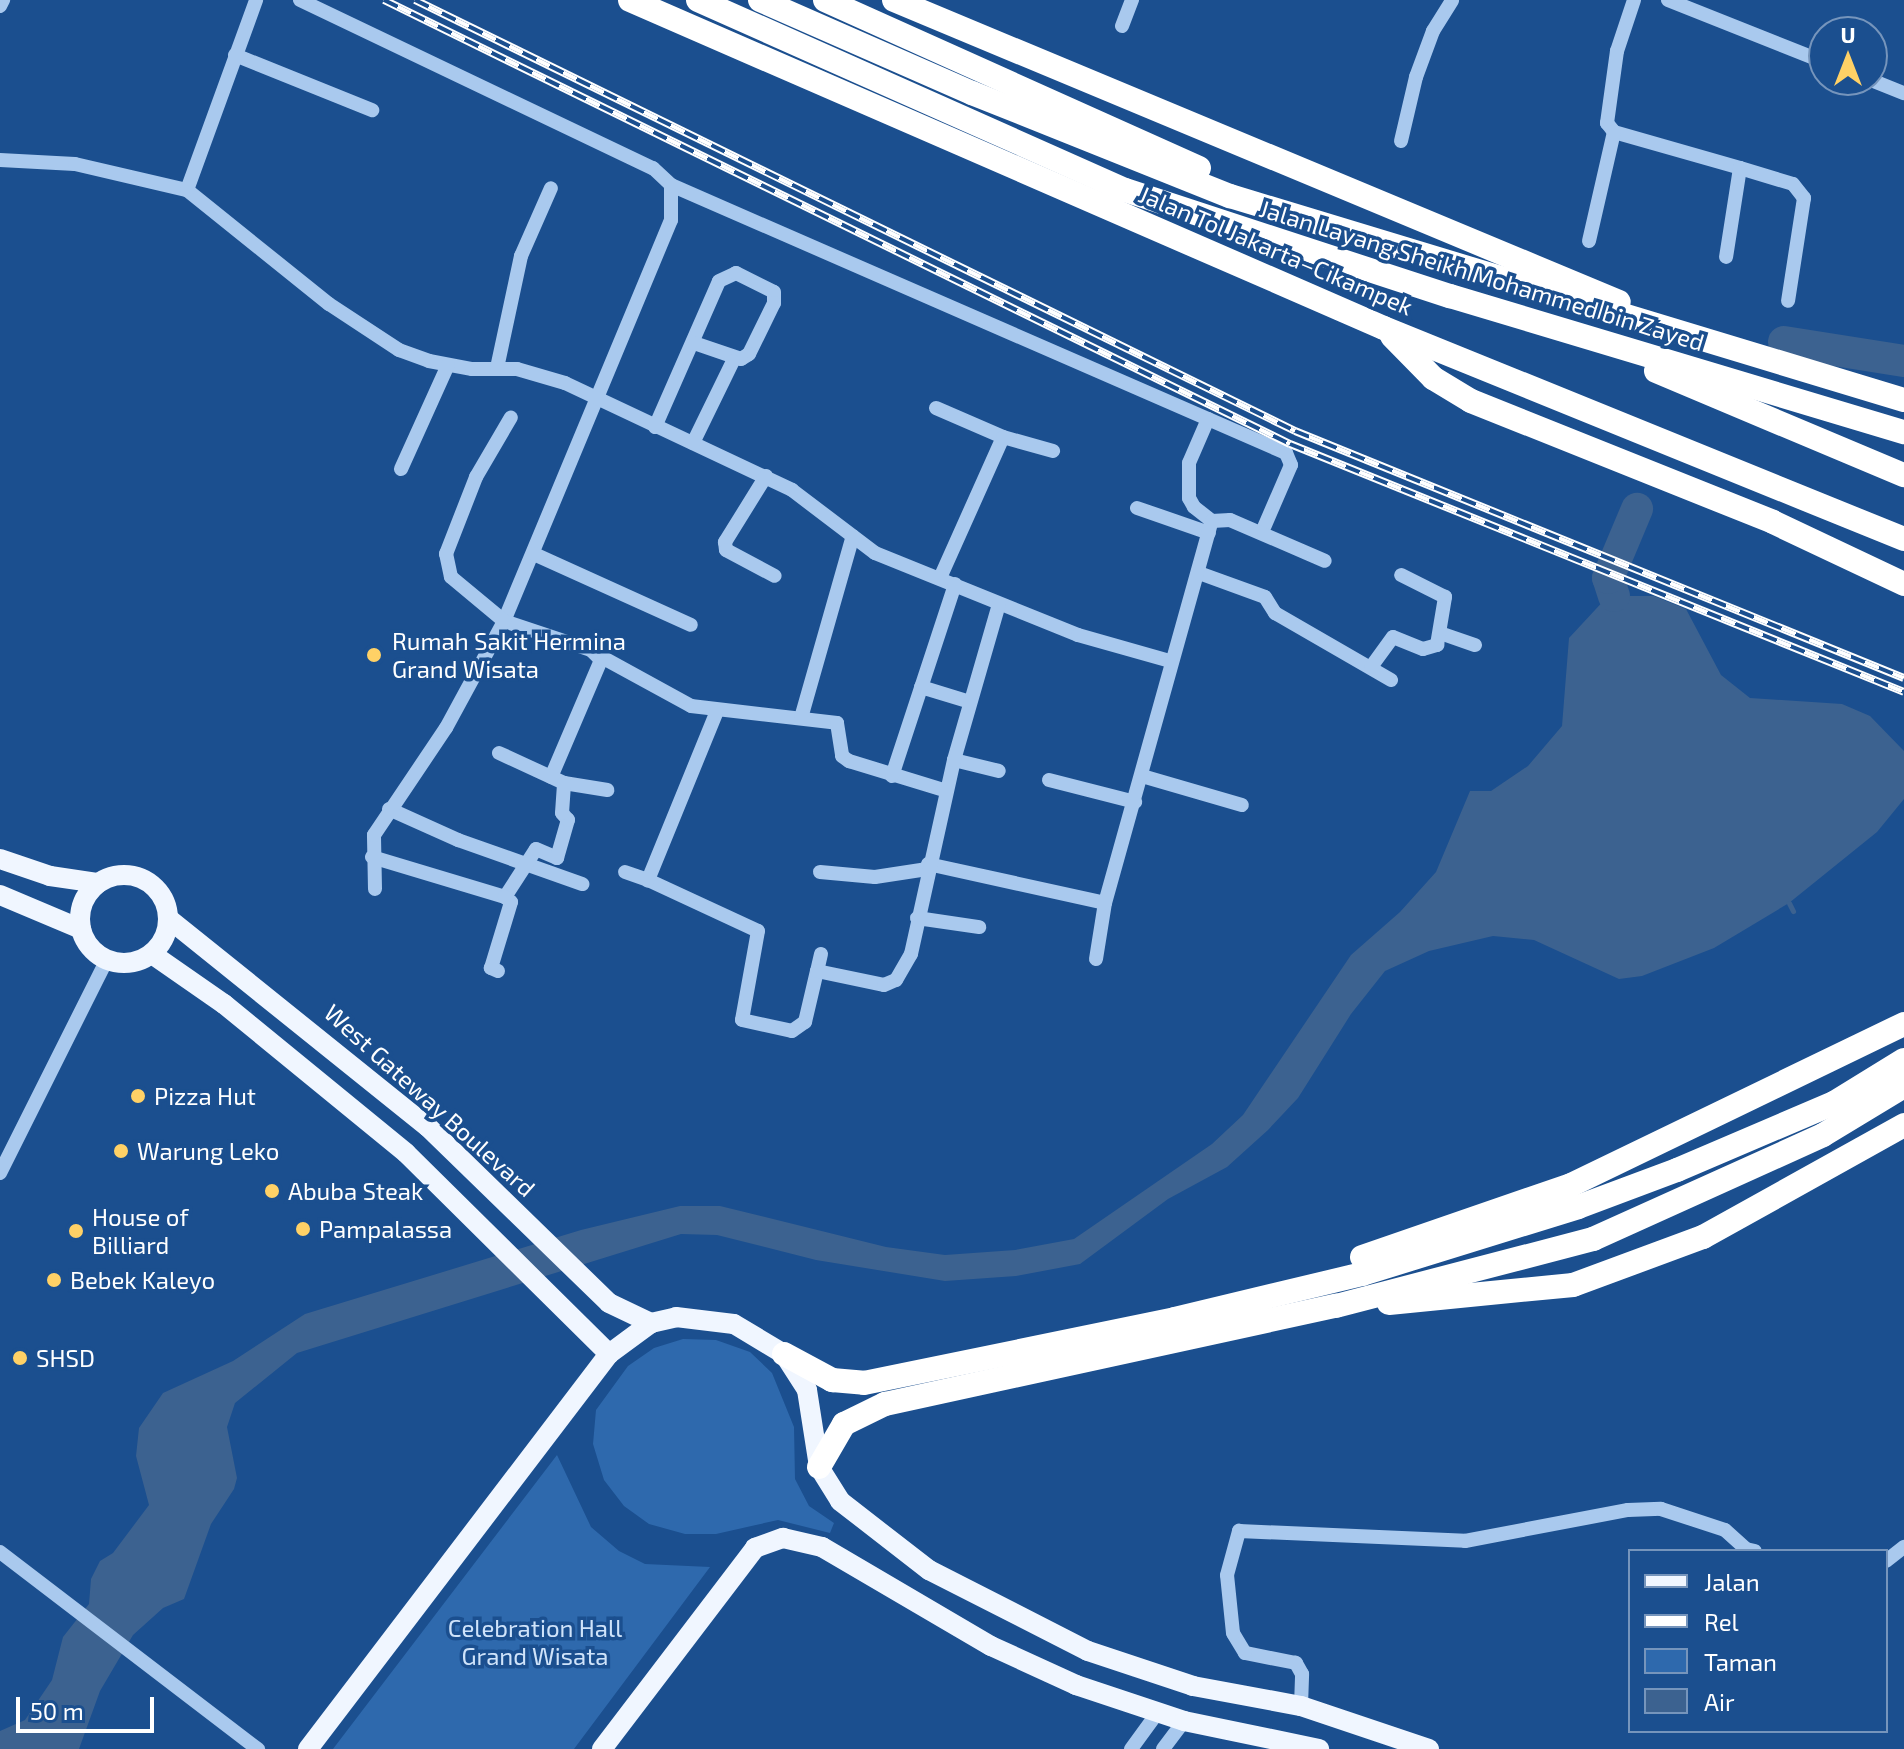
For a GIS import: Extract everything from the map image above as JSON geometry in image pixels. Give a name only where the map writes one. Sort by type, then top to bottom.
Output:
[{"type":"highway","name":"Jalan Tol Jakarta–Cikampek","points":[[630,0],[1384,328],[1904,539]]},
{"type":"highway","name":"Jalan Layang Sheikh Mohammed bin Zayed","points":[[698,0],[1138,195],[1450,296],[1904,432]]},
{"type":"highway","name":"Jalan Layang Sheikh Mohammed bin Zayed","points":[[760,0],[972,93],[1230,196],[1904,400]]},
{"type":"highway","name":"Jalan Tol Jakarta–Cikampek","points":[[825,0],[1453,283],[1904,475]]},
{"type":"highway","points":[[894,0],[1705,336],[1848,379],[1904,389]]},
{"type":"highway","points":[[1384,328],[1433,378],[1471,401],[1773,522],[1904,584]]},
{"type":"highway","points":[[1267,1294],[1337,1265],[1571,1185],[1904,1024]]},
{"type":"highway","points":[[784,1354],[832,1380],[864,1383],[1175,1319],[1267,1294],[1362,1274],[1592,1202],[1834,1103],[1904,1060]]},
{"type":"highway","points":[[819,1467],[844,1424],[885,1404],[1336,1306],[1593,1239],[1823,1135],[1904,1086]]},
{"type":"highway","points":[[1336,1306],[1573,1285],[1703,1237],[1904,1125]]},
{"type":"main road","points":[[0,859],[50,876],[98,883],[119,875],[141,878],[161,894],[169,919],[164,938],[152,954],[130,962],[107,959],[95,952],[81,929],[83,903],[98,883]]},
{"type":"main road","points":[[0,895],[81,929]]},
{"type":"main road","name":"West Gateway Boulevard","points":[[169,919],[428,1127],[609,1303],[651,1323]]},
{"type":"main road","points":[[152,954],[224,1004],[406,1153],[609,1354]]},
{"type":"main road","points":[[406,1153],[428,1127]]},
{"type":"main road","points":[[308,1749],[609,1354],[651,1323],[705,1317],[760,1335],[784,1354],[807,1390],[819,1467],[840,1501],[929,1570],[1007,1614],[1088,1651],[1193,1686],[1301,1706],[1429,1749]]},
{"type":"main road","points":[[602,1749],[755,1548],[783,1538],[822,1547],[991,1646],[1076,1685],[1184,1721],[1317,1749]]},
{"type":"street","points":[[0,6],[3,0]]},
{"type":"street","points":[[187,190],[256,0]]},
{"type":"street","points":[[300,0],[653,168],[671,185],[1290,457],[1262,532]]},
{"type":"street","points":[[1122,26],[1132,0]]},
{"type":"street","points":[[1401,141],[1416,77],[1433,31],[1452,0]]},
{"type":"street","points":[[1589,241],[1614,132],[1605,116],[1617,51],[1634,0]]},
{"type":"street","points":[[1668,0],[1808,56]]},
{"type":"street","points":[[235,55],[372,110]]},
{"type":"street","points":[[1614,132],[1793,184],[1804,198],[1788,301]]},
{"type":"street","points":[[0,160],[75,164],[187,190],[369,332],[399,350],[448,365],[533,373],[596,396],[655,427],[766,476],[818,506],[875,553],[1078,635],[1170,661]]},
{"type":"street","points":[[1726,257],[1740,168]]},
{"type":"street","points":[[375,889],[372,857],[374,835],[446,728],[504,621],[671,220],[671,185]]},
{"type":"street","points":[[497,368],[521,256],[551,188]]},
{"type":"street","points":[[655,427],[719,281],[727,274],[769,287],[774,303],[768,316],[749,354],[733,361],[693,443]]},
{"type":"street","points":[[694,343],[733,361]]},
{"type":"street","points":[[401,469],[448,365]]},
{"type":"street","points":[[936,408],[1003,437],[1053,451]]},
{"type":"street","points":[[511,417],[476,477],[446,554],[451,577],[504,621],[598,655],[684,703],[717,711],[837,723],[842,756],[892,776],[947,791]]},
{"type":"street","points":[[1096,959],[1105,903],[1142,776],[1170,661],[1199,573],[1210,527],[1189,498],[1188,481],[1208,419]]},
{"type":"street","points":[[940,578],[1003,437]]},
{"type":"street","points":[[766,476],[725,542],[726,550],[775,576]]},
{"type":"street","points":[[1137,508],[1210,527],[1230,520],[1325,561]]},
{"type":"street","points":[[801,718],[853,536]]},
{"type":"street","points":[[534,554],[691,625]]},
{"type":"street","points":[[1199,573],[1265,597],[1275,613],[1391,680]]},
{"type":"street","points":[[1371,667],[1393,637],[1429,650],[1440,633],[1445,597],[1401,575]]},
{"type":"street","points":[[892,776],[955,584]]},
{"type":"street","points":[[817,971],[891,984],[911,954],[927,866],[999,604]]},
{"type":"street","points":[[1440,633],[1475,645]]},
{"type":"street","points":[[505,897],[536,849],[557,858],[562,847],[568,820],[562,813],[558,780],[597,677],[598,655]]},
{"type":"street","points":[[921,687],[970,702]]},
{"type":"street","points":[[648,880],[717,711]]},
{"type":"street","points":[[499,753],[558,780],[607,790]]},
{"type":"street","points":[[954,760],[999,771]]},
{"type":"street","points":[[1142,776],[1242,805]]},
{"type":"street","points":[[1049,780],[1135,802]]},
{"type":"street","points":[[389,809],[582,884]]},
{"type":"street","points":[[372,857],[505,897],[511,902],[491,968],[498,971]]},
{"type":"street","points":[[820,872],[875,877],[927,866],[1105,903]]},
{"type":"street","points":[[625,872],[758,931],[742,1020],[792,1031],[805,1022],[821,954]]},
{"type":"street","points":[[917,918],[979,927]]},
{"type":"street","points":[[0,1173],[107,959]]},
{"type":"street","points":[[1301,1706],[1302,1674],[1296,1663],[1245,1653],[1233,1633],[1227,1575],[1239,1531],[1465,1541],[1628,1510],[1661,1509],[1725,1530],[1746,1549]]},
{"type":"street","points":[[1888,1559],[1904,1547]]},
{"type":"street","points":[[0,1552],[133,1657],[258,1749]]},
{"type":"street","points":[[1131,1749],[1158,1712]]},
{"type":"street","points":[[1163,1749],[1184,1721]]},
{"type":"green space","points":[[683,1339],[716,1340],[750,1352],[772,1373],[794,1427],[795,1479],[809,1506],[834,1523],[830,1533],[778,1520],[716,1534],[685,1534],[649,1524],[624,1506],[604,1480],[593,1444],[596,1410],[628,1366],[654,1348]]},
{"type":"green space","name":"Celebration Hall Grand Wisata","points":[[557,1455],[591,1527],[619,1551],[645,1564],[710,1567],[574,1749],[333,1749]]},
{"type":"water","points":[[1608,596],[1654,596],[1686,609],[1721,675],[1750,698],[1842,704],[1870,716],[1904,751],[1904,799],[1877,832],[1789,903],[1714,948],[1642,976],[1619,979],[1534,940],[1493,936],[1429,951],[1385,971],[1351,1014],[1298,1098],[1268,1130],[1227,1167],[1168,1199],[1080,1264],[1016,1276],[945,1281],[816,1260],[717,1235],[681,1234],[297,1353],[235,1403],[227,1427],[237,1478],[234,1489],[211,1524],[184,1599],[163,1608],[133,1635],[100,1691],[79,1749],[0,1749],[0,1731],[25,1720],[52,1680],[63,1637],[89,1604],[91,1579],[100,1561],[113,1553],[149,1505],[136,1456],[139,1428],[163,1393],[233,1361],[305,1314],[581,1230],[680,1206],[720,1206],[886,1247],[945,1255],[1015,1250],[1074,1239],[1212,1144],[1243,1115],[1351,955],[1400,912],[1436,872],[1470,791],[1491,791],[1528,766],[1562,726],[1569,638]]},
{"type":"waterway","points":[[1784,342],[1904,361]]},
{"type":"waterway","points":[[1614,596],[1608,578],[1637,509]]},
{"type":"waterway","points":[[1789,903],[1793,911]]},
{"type":"railway","points":[[384,0],[1290,444],[1904,692]]},
{"type":"railway","points":[[415,0],[1295,431],[1904,678]]},
{"type":"place","name":"Rumah Sakit Hermina Grand Wisata","points":[[374,655]]},
{"type":"place","name":"Pizza Hut","points":[[138,1096]]},
{"type":"place","name":"Warung Leko","points":[[121,1151]]},
{"type":"place","name":"Abuba Steak","points":[[272,1191]]},
{"type":"place","name":"Pampalassa","points":[[303,1229]]},
{"type":"place","name":"House of Billiard","points":[[76,1231]]},
{"type":"place","name":"Bebek Kaleyo","points":[[54,1280]]},
{"type":"place","name":"SHSD","points":[[20,1358]]}]
